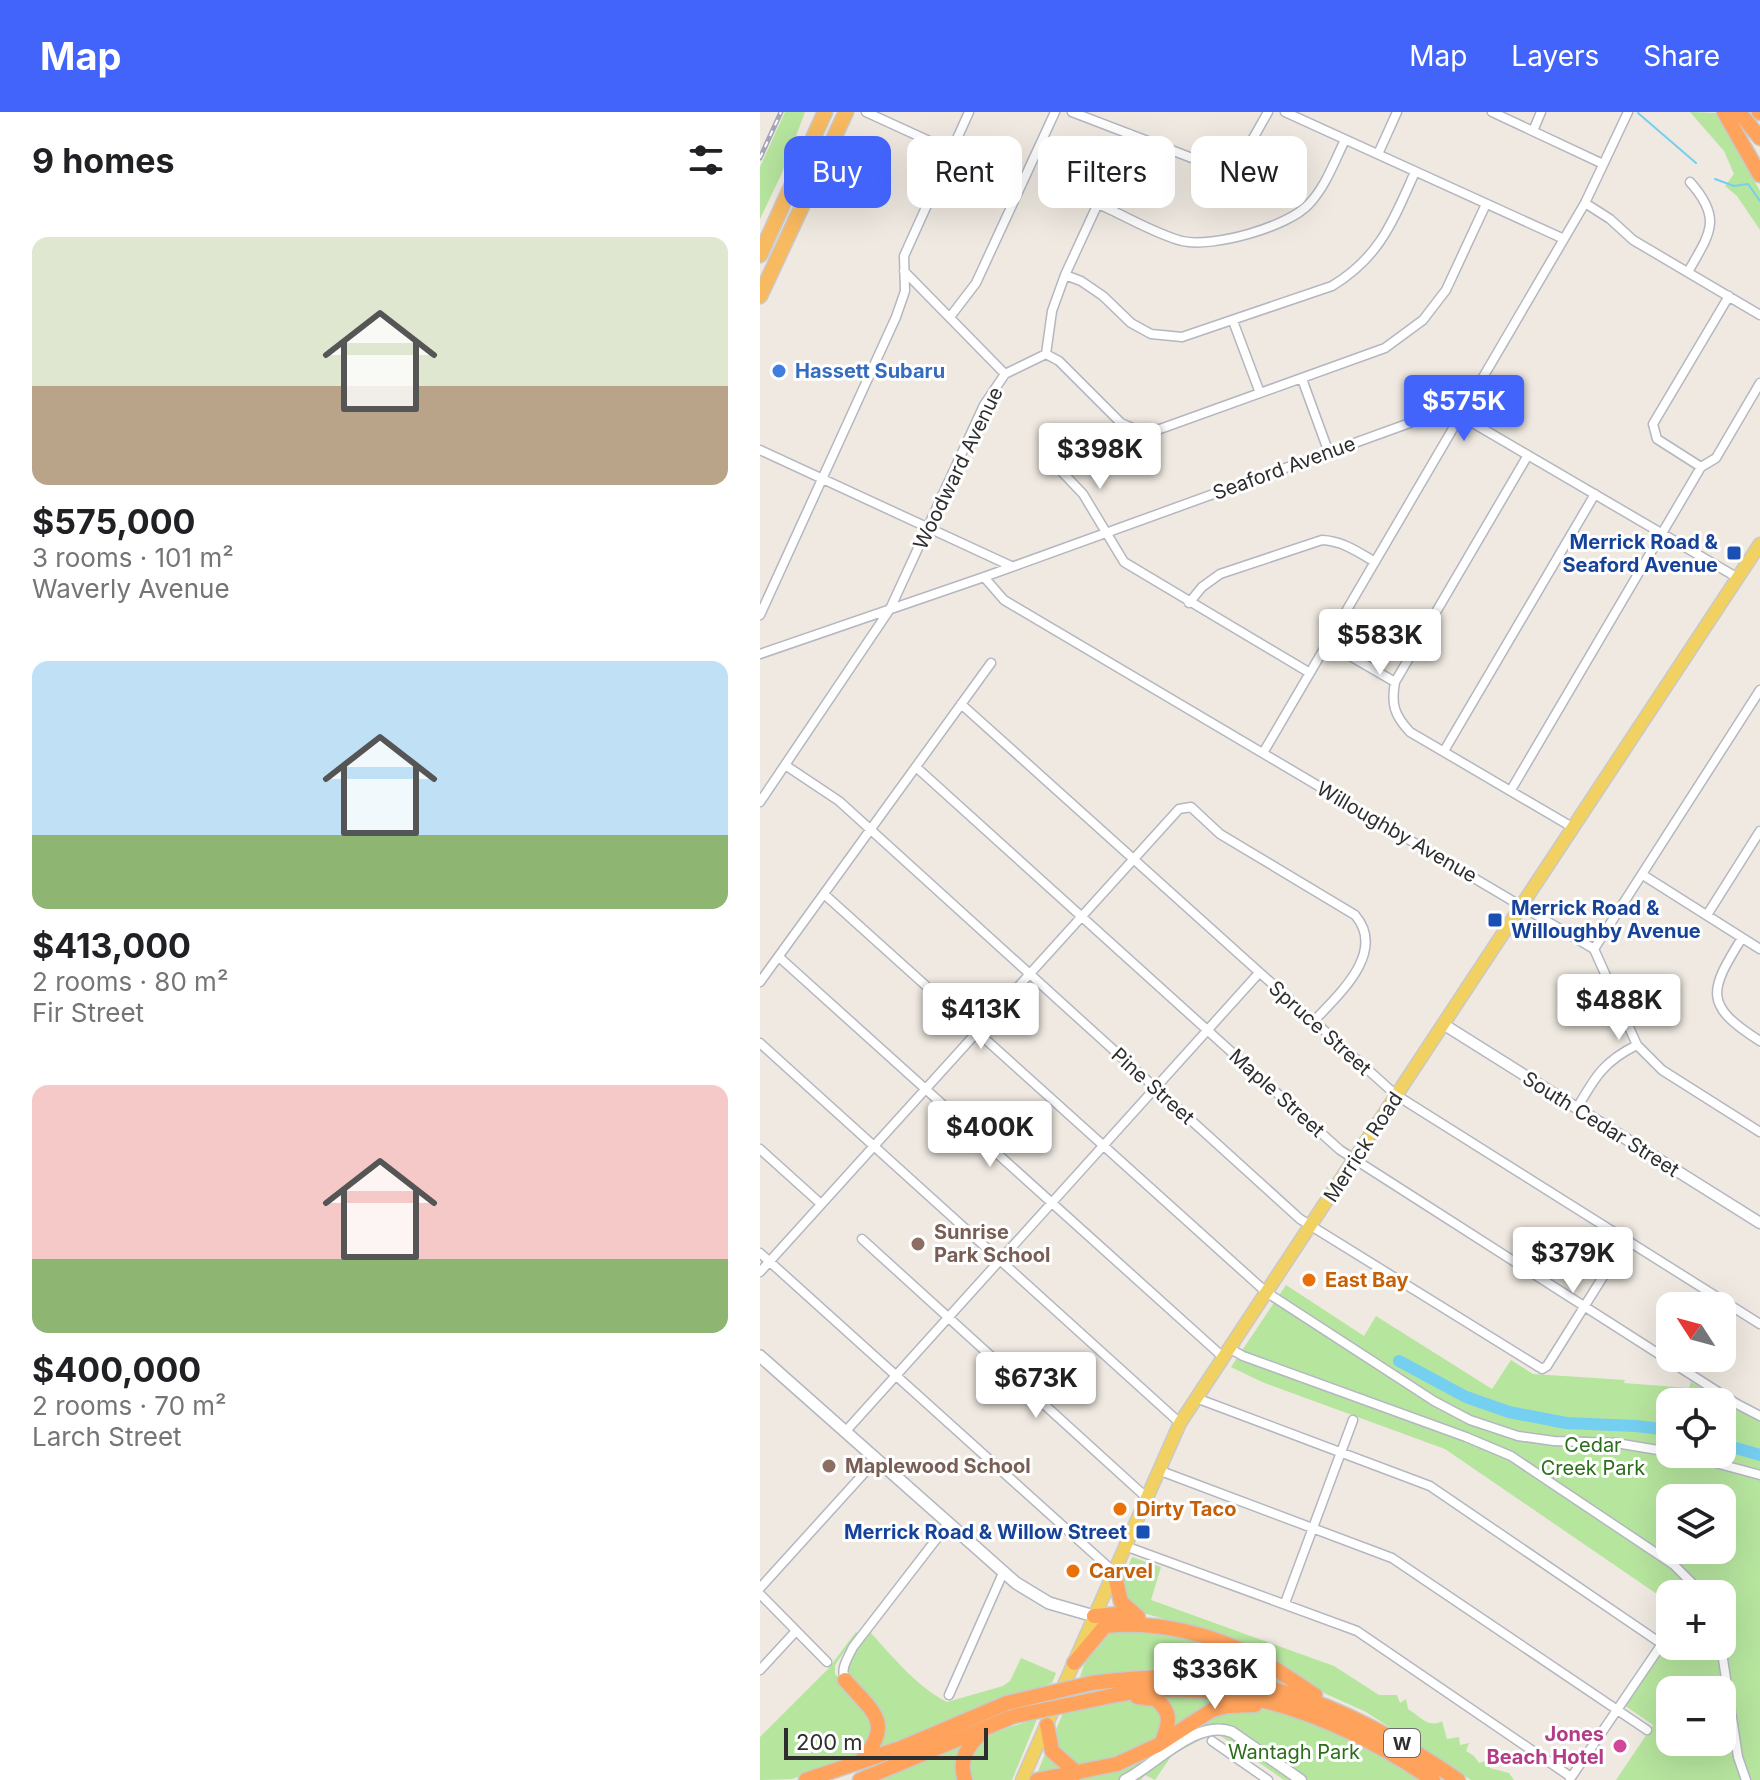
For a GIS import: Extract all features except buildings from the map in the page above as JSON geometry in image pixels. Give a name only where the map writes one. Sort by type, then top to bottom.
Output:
[{"type":"highway","points":[[760,255],[825,112]]},
{"type":"highway","points":[[760,296],[846,112]]},
{"type":"highway","points":[[1724,112],[1760,175]]},
{"type":"highway","points":[[1739,112],[1760,138]]},
{"type":"highway","points":[[1114,1572],[1121,1602],[1129,1612],[1142,1619]]},
{"type":"highway","points":[[1094,1616],[1120,1614],[1228,1645],[1260,1659],[1341,1718]]},
{"type":"highway","points":[[1074,1663],[1105,1626],[1143,1624],[1165,1627]]},
{"type":"highway","points":[[1143,1678],[1241,1670],[1245,1662],[1240,1653],[1228,1645]]},
{"type":"highway","name":"W","points":[[806,1780],[1092,1683],[1200,1677],[1236,1681],[1296,1695],[1411,1748],[1458,1780]]},
{"type":"highway","points":[[845,1680],[876,1716],[878,1738],[859,1763]]},
{"type":"highway","name":"W","points":[[860,1780],[987,1728],[1010,1710],[1097,1699],[1130,1690],[1198,1690],[1341,1718],[1433,1780]]},
{"type":"highway","points":[[1097,1699],[1155,1699],[1168,1713],[1170,1722],[1162,1742]]},
{"type":"highway","points":[[1037,1780],[1117,1764],[1142,1754],[1212,1710],[1243,1704],[1341,1718]]},
{"type":"highway","points":[[1047,1725],[1052,1751],[1077,1773]]},
{"type":"highway","points":[[965,1780],[962,1761],[966,1751],[987,1728]]},
{"type":"main road","name":"Merrick Road","points":[[1022,1780],[1180,1423],[1760,544]]},
{"type":"main road","points":[[761,1360],[1003,1573],[1049,1603],[1094,1616]]},
{"type":"street","points":[[866,112],[918,136]]},
{"type":"street","points":[[958,136],[969,112]]},
{"type":"street","points":[[950,317],[976,283],[1055,112]]},
{"type":"street","points":[[1072,112],[1192,158],[1219,158],[1237,152],[1251,142],[1268,112]]},
{"type":"street","points":[[1285,112],[1564,239]]},
{"type":"street","points":[[1378,154],[1397,112]]},
{"type":"street","points":[[1492,112],[1603,164]]},
{"type":"street","points":[[1533,131],[1541,112]]},
{"type":"street","points":[[1263,753],[1585,203],[1628,112]]},
{"type":"street","points":[[1107,208],[1181,240],[1202,243],[1237,237],[1284,220],[1306,208],[1321,191],[1345,140]]},
{"type":"street","points":[[1065,275],[1081,281],[1103,296],[1131,323],[1151,334],[1182,337],[1332,286],[1351,275],[1387,235],[1415,172]]},
{"type":"street","points":[[1688,272],[1707,238],[1712,219],[1705,199],[1690,182]]},
{"type":"street","points":[[1585,203],[1610,219],[1633,240],[1760,315]]},
{"type":"street","points":[[1096,208],[1052,311],[1046,354],[1059,361],[1121,423],[1137,430],[1160,429],[1385,348],[1423,320],[1446,290],[1486,204]]},
{"type":"street","points":[[760,615],[896,317],[905,291],[904,256],[925,208]]},
{"type":"street","points":[[903,270],[1005,374]]},
{"type":"street","points":[[1701,467],[1657,439],[1653,424],[1729,296]]},
{"type":"street","points":[[1233,321],[1260,393]]},
{"type":"street","name":"Woodward Avenue","points":[[760,802],[890,609],[984,405],[1005,374],[1046,354]]},
{"type":"street","points":[[1302,379],[1329,453]]},
{"type":"street","points":[[1511,790],[1701,467],[1716,458],[1760,383]]},
{"type":"street","name":"Seaford Avenue","points":[[760,654],[984,577],[1443,411],[1461,416]]},
{"type":"street","points":[[1461,416],[1738,578]]},
{"type":"street","points":[[760,450],[1011,566]]},
{"type":"street","points":[[1528,455],[1395,682],[1391,700],[1398,720],[1410,732],[1572,827]]},
{"type":"street","points":[[1063,473],[1083,494],[1124,562],[1310,673]]},
{"type":"street","points":[[1444,751],[1595,494]]},
{"type":"street","points":[[1189,603],[1202,587],[1220,574],[1322,540],[1335,541],[1375,562]]},
{"type":"street","name":"Willoughby Avenue","points":[[984,577],[1004,600],[1594,949]]},
{"type":"street","points":[[1328,643],[1395,682]]},
{"type":"street","points":[[760,982],[991,663]]},
{"type":"street","points":[[1760,690],[1594,949],[1637,1045],[1662,1070],[1760,1132]]},
{"type":"street","name":"Spruce Street","points":[[961,704],[1396,1095],[1760,1324]]},
{"type":"street","name":"Pine Street","points":[[785,765],[839,801],[1310,1226],[1542,1369],[1585,1307]]},
{"type":"street","name":"Maple Street","points":[[916,767],[1340,1150],[1760,1416]]},
{"type":"street","points":[[760,1272],[1133,859],[1185,806],[1191,807],[1220,834],[1355,915],[1363,924],[1367,934],[1365,954],[1341,992],[1313,1022]]},
{"type":"street","points":[[1707,915],[1760,831]]},
{"type":"street","points":[[1643,875],[1760,949]]},
{"type":"street","points":[[824,894],[1266,1292],[1434,1401],[1470,1420],[1518,1436],[1554,1441],[1616,1443],[1656,1450]]},
{"type":"street","points":[[1742,938],[1720,972],[1717,1000],[1724,1015],[1760,1041]]},
{"type":"street","points":[[779,957],[1051,1203],[1226,1353],[1511,1456],[1674,1565],[1689,1580]]},
{"type":"street","points":[[845,1432],[1259,973]]},
{"type":"street","points":[[1574,1003],[1611,984]]},
{"type":"street","name":"South Cedar Street","points":[[1443,1024],[1760,1223]]},
{"type":"street","points":[[760,1043],[1180,1423]]},
{"type":"street","points":[[1577,1108],[1598,1072],[1616,1055],[1637,1045]]},
{"type":"street","points":[[760,1149],[821,1204]]},
{"type":"street","points":[[862,1239],[1147,1498]]},
{"type":"street","points":[[1585,1307],[1626,1240]]},
{"type":"street","points":[[760,1253],[1114,1572]]},
{"type":"street","points":[[1196,1398],[1430,1486],[1656,1640]]},
{"type":"street","points":[[1285,1603],[1353,1420]]},
{"type":"street","points":[[760,1588],[876,1460]]},
{"type":"street","points":[[1734,1468],[1760,1475]]},
{"type":"street","points":[[1158,1470],[1392,1558],[1647,1730]]},
{"type":"street","points":[[845,1680],[842,1674],[844,1665],[853,1647],[948,1524]]},
{"type":"street","points":[[1125,1546],[1357,1631],[1570,1778],[1656,1653]]},
{"type":"street","points":[[949,1695],[1003,1573]]},
{"type":"street","points":[[760,1594],[827,1662]]},
{"type":"street","points":[[760,1670],[796,1631]]},
{"type":"street","points":[[1723,1660],[1738,1757],[1746,1780]]},
{"type":"street","points":[[1125,1780],[1199,1731],[1221,1728],[1232,1732],[1301,1780]]},
{"type":"street","points":[[1212,1741],[1268,1780]]},
{"type":"green space","points":[[785,112],[805,112],[796,136],[784,136],[784,168],[760,219],[760,167]]},
{"type":"green space","points":[[1690,112],[1717,113],[1760,191],[1760,230],[1737,196],[1725,186],[1734,174],[1724,151]]},
{"type":"green space","name":"Cedar Creek Park","points":[[1286,1285],[1364,1336],[1376,1316],[1492,1389],[1511,1360],[1533,1374],[1689,1388],[1656,1388],[1656,1468],[1736,1468],[1736,1407],[1760,1420],[1760,1780],[1616,1780],[1653,1725],[1621,1703],[1656,1652],[1656,1660],[1736,1660],[1736,1580],[1656,1580],[1656,1593],[1445,1449],[1262,1382],[1231,1367]]},
{"type":"green space","points":[[1132,1557],[1161,1567],[1151,1600],[1334,1666],[1379,1695],[1397,1695],[1400,1703],[1406,1699],[1408,1709],[1424,1721],[1442,1721],[1447,1739],[1459,1737],[1460,1745],[1469,1743],[1466,1751],[1479,1763],[1489,1760],[1490,1768],[1509,1773],[1514,1780],[1471,1780],[1366,1712],[1315,1689],[1209,1632],[1133,1610],[1124,1599],[1121,1586]]},
{"type":"green space","points":[[1144,1628],[1223,1647],[1241,1661],[1231,1671],[1167,1667],[1080,1677],[1090,1647],[1107,1629]]},
{"type":"green space","points":[[856,1632],[835,1665],[835,1674],[868,1710],[874,1736],[857,1756],[792,1779],[760,1780],[760,1737],[828,1669]]},
{"type":"green space","points":[[870,1632],[915,1680],[947,1702],[1003,1686],[1010,1681],[1021,1658],[1056,1673],[1052,1683],[1000,1701],[868,1756],[880,1740],[848,1671],[852,1655]]},
{"type":"green space","points":[[1251,1659],[1286,1684],[1245,1677]]},
{"type":"green space","points":[[1212,1697],[1240,1701],[1170,1734],[1167,1698]]},
{"type":"green space","points":[[1144,1699],[1158,1705],[1165,1726],[1154,1741],[1138,1751],[1081,1767],[1068,1764],[1052,1739],[1063,1713],[1100,1704]]},
{"type":"green space","name":"Wantagh Park","points":[[1246,1706],[1293,1717],[1338,1734],[1422,1780],[1284,1780],[1215,1732],[1172,1755],[1155,1780],[1145,1775],[1141,1780],[1057,1780],[1115,1772],[1134,1764],[1199,1722]]},
{"type":"green space","points":[[1037,1719],[1012,1780],[968,1780],[969,1749],[993,1734]]},
{"type":"green space","points":[[970,1740],[961,1780],[876,1780]]},
{"type":"green space","points":[[1047,1749],[1066,1770],[1037,1774]]},
{"type":"waterway","points":[[1638,113],[1696,163]]},
{"type":"waterway","points":[[1715,179],[1734,186],[1748,184],[1760,201]]},
{"type":"waterway","points":[[1399,1361],[1466,1397],[1509,1412],[1566,1423],[1656,1428]]},
{"type":"waterway","points":[[1736,1448],[1760,1455]]},
{"type":"railway","points":[[760,158],[781,112]]},
{"type":"place","name":"Hassett Subaru","points":[[779,371]]},
{"type":"place","name":"Merrick Road & Seaford Avenue","points":[[1734,553]]},
{"type":"place","name":"Merrick Road & Willoughby Avenue","points":[[1495,920]]},
{"type":"place","name":"Sunrise Park School","points":[[918,1244]]},
{"type":"place","name":"East Bay","points":[[1309,1280]]},
{"type":"place","name":"Maplewood School","points":[[829,1466]]},
{"type":"place","name":"Dirty Taco","points":[[1120,1509]]},
{"type":"place","name":"Merrick Road & Willow Street","points":[[1143,1532]]},
{"type":"place","name":"Carvel","points":[[1073,1571]]},
{"type":"place","name":"Jones Beach Hotel","points":[[1620,1746]]}]
